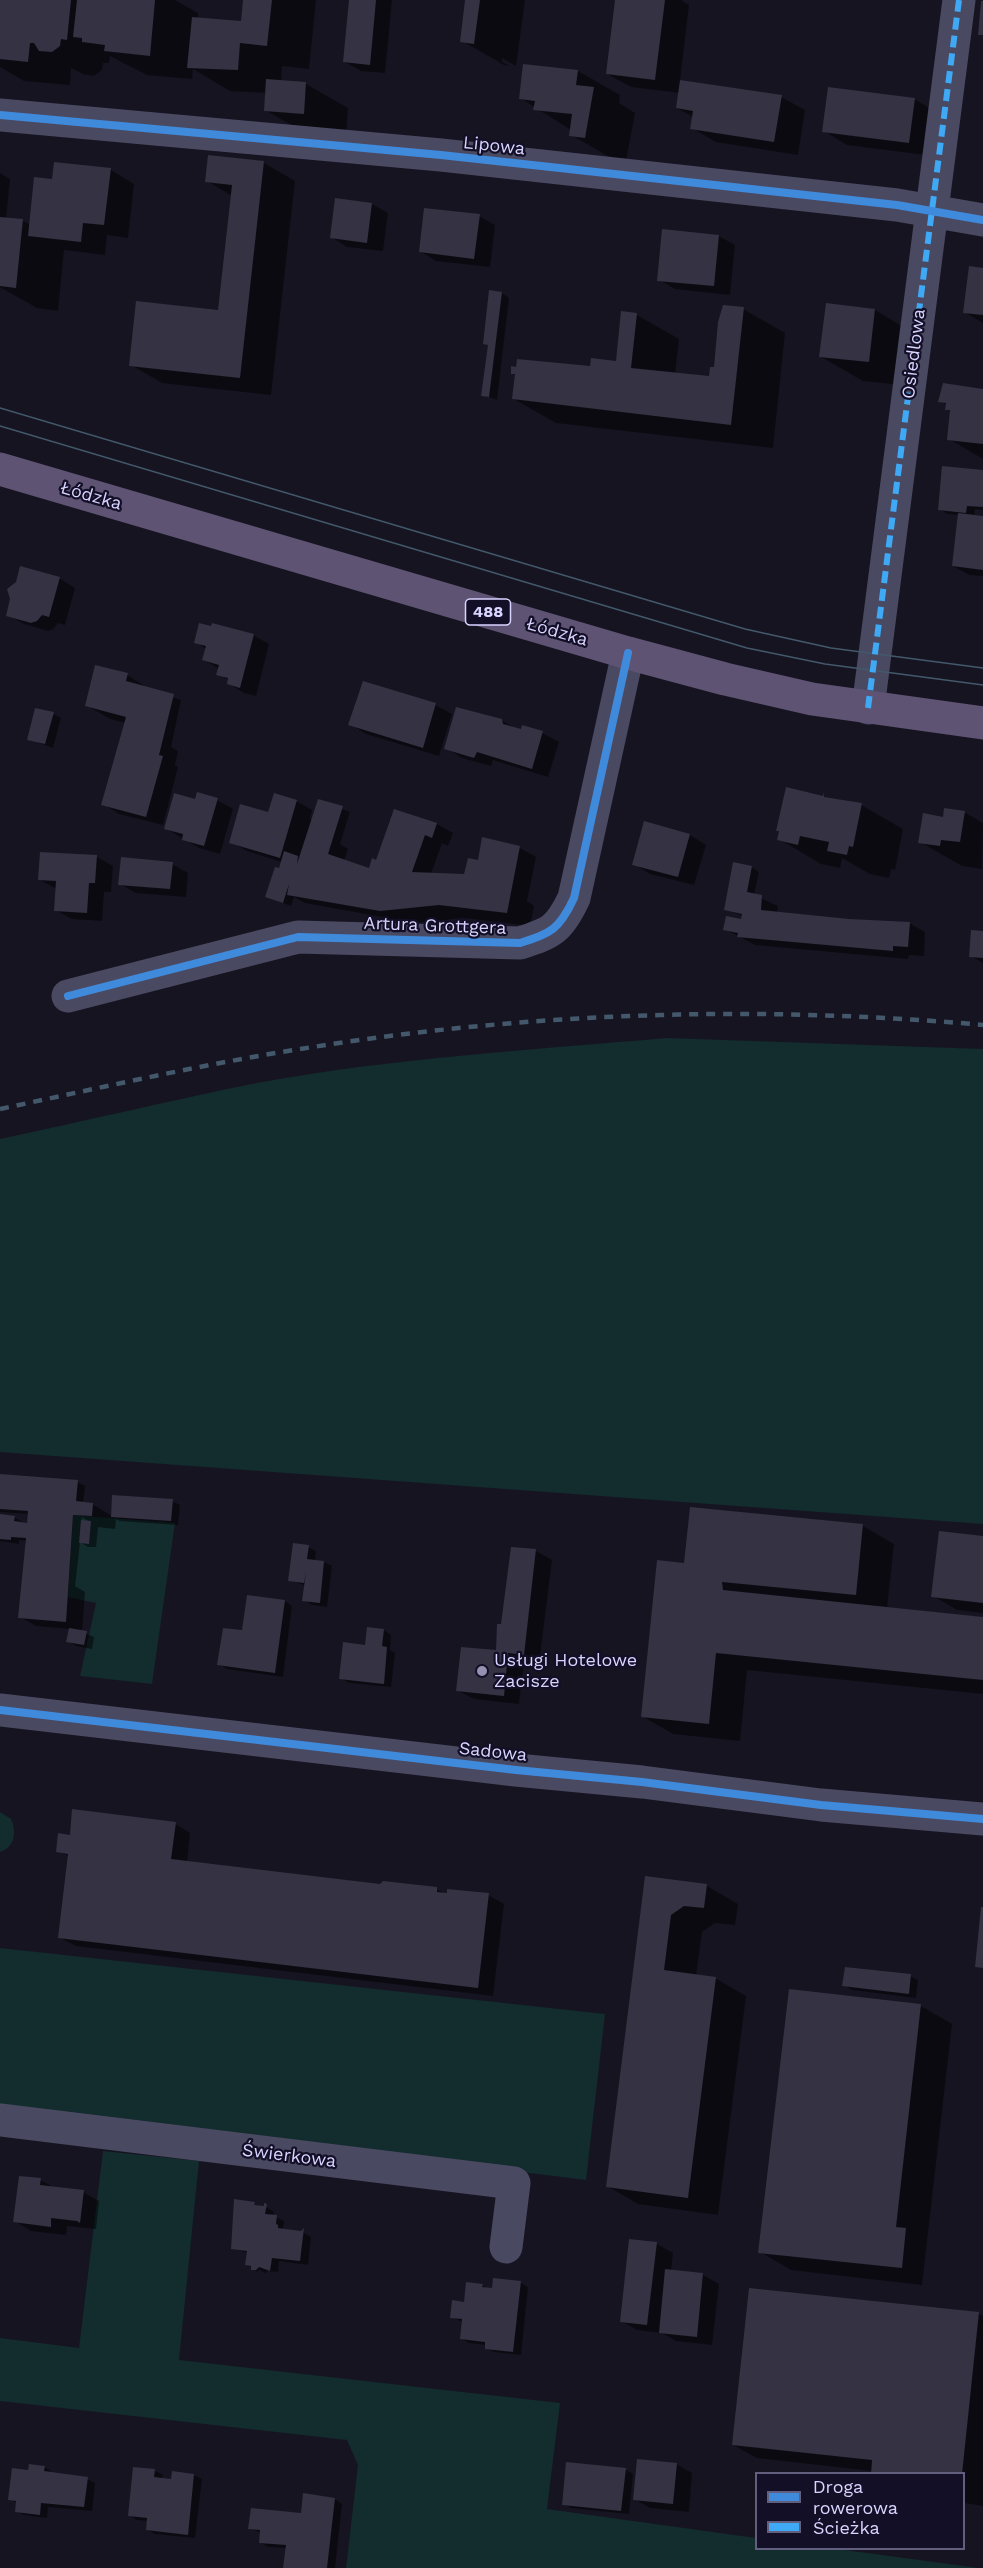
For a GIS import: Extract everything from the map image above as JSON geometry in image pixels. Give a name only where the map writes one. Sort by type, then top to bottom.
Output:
[{"type":"main road","name":"Łódzka","points":[[0,469],[628,653],[725,679],[812,699],[983,723]]},
{"type":"street","name":"Osiedlowa","points":[[868,708],[958,0]]},
{"type":"street","name":"Lipowa","points":[[0,115],[346,145],[897,205],[932,213],[983,220]]},
{"type":"street","name":"Artura Grottgera","points":[[68,996],[298,937],[520,944],[550,933],[565,916],[574,898],[628,653]]},
{"type":"street","name":"Sadowa","points":[[0,1710],[516,1770],[642,1782],[821,1805],[983,1819]]},
{"type":"street","name":"Świerkowa","points":[[0,2120],[514,2183],[506,2247]]},
{"type":"green space","points":[[667,1038],[983,1049],[983,1524],[0,1452],[0,1139],[308,1074],[461,1056]]},
{"type":"green space","points":[[73,1515],[175,1523],[152,1684],[80,1676],[96,1603],[68,1597]]},
{"type":"green space","points":[[0,1812],[11,1819],[14,1834],[9,1847],[0,1852]]},
{"type":"green space","points":[[0,1948],[605,2014],[586,2180],[0,2107]]},
{"type":"green space","points":[[103,2151],[199,2161],[179,2360],[560,2403],[547,2509],[755,2538],[755,2550],[844,2550],[979,2568],[346,2568],[358,2465],[347,2440],[0,2401],[0,2338],[79,2348]]},
{"type":"building","points":[[0,0],[71,0],[67,40],[61,39],[60,46],[52,52],[39,51],[34,43],[30,43],[28,62],[0,59]]},
{"type":"building","points":[[77,0],[155,0],[150,56],[104,51],[105,45],[82,42],[82,38],[73,37]]},
{"type":"building","points":[[243,0],[272,0],[267,46],[240,43],[238,70],[187,68],[192,17],[241,21]]},
{"type":"building","points":[[349,0],[376,0],[370,65],[343,62]]},
{"type":"building","points":[[465,0],[480,0],[474,44],[460,42]]},
{"type":"building","points":[[615,0],[665,0],[655,80],[606,74]]},
{"type":"building","points":[[981,1],[983,1],[983,35],[978,35]]},
{"type":"building","points":[[523,64],[578,70],[576,85],[594,87],[585,138],[569,136],[572,114],[533,110],[535,101],[519,99]]},
{"type":"building","points":[[266,79],[306,82],[304,114],[264,111]]},
{"type":"building","points":[[680,80],[782,95],[774,142],[690,129],[693,111],[676,108]]},
{"type":"building","points":[[828,87],[915,98],[909,143],[822,132]]},
{"type":"building","points":[[208,155],[264,161],[240,378],[129,366],[136,301],[218,310],[232,185],[205,182]]},
{"type":"building","points":[[54,162],[111,168],[104,225],[83,223],[81,242],[28,236],[34,177],[52,179]]},
{"type":"building","points":[[335,198],[372,203],[367,243],[330,238]]},
{"type":"building","points":[[424,208],[480,214],[474,259],[419,252]]},
{"type":"building","points":[[0,217],[23,219],[16,288],[0,286]]},
{"type":"building","points":[[662,229],[719,235],[714,286],[657,281]]},
{"type":"building","points":[[969,266],[983,268],[983,315],[963,313]]},
{"type":"building","points":[[489,290],[502,292],[489,397],[481,396],[488,345],[483,344]]},
{"type":"building","points":[[826,303],[875,309],[869,362],[819,357]]},
{"type":"building","points":[[723,305],[744,307],[731,425],[512,399],[515,374],[511,374],[511,366],[516,367],[517,359],[590,366],[591,358],[616,361],[621,311],[637,313],[631,368],[709,376],[710,367],[714,367],[718,322]]},
{"type":"building","points":[[943,383],[983,389],[983,444],[947,440],[950,410],[945,410],[946,403],[938,402]]},
{"type":"building","points":[[942,466],[983,470],[983,507],[967,506],[966,513],[938,510]]},
{"type":"building","points":[[958,513],[983,516],[983,570],[952,566]]},
{"type":"building","points":[[20,566],[60,577],[49,617],[42,615],[37,621],[31,623],[6,616],[10,599],[7,589],[16,582]]},
{"type":"building","points":[[199,623],[211,626],[212,623],[254,634],[240,688],[227,684],[228,678],[216,675],[219,665],[202,660],[206,646],[194,643]]},
{"type":"building","points":[[95,665],[128,673],[126,681],[174,694],[159,755],[163,756],[146,817],[101,805],[126,717],[85,706]]},
{"type":"building","points":[[363,681],[436,703],[423,748],[348,725]]},
{"type":"building","points":[[456,707],[502,719],[503,724],[521,729],[522,725],[543,731],[532,769],[477,752],[474,758],[444,749]]},
{"type":"building","points":[[35,708],[54,712],[45,744],[27,740]]},
{"type":"building","points":[[786,787],[823,796],[824,792],[824,797],[862,803],[853,847],[849,846],[847,855],[827,851],[829,842],[800,836],[798,845],[777,840],[779,831],[776,831]]},
{"type":"building","points":[[197,792],[218,798],[204,846],[182,840],[183,834],[164,829],[174,793],[195,799]]},
{"type":"building","points":[[274,793],[297,800],[280,858],[229,843],[240,804],[268,812]]},
{"type":"building","points":[[318,799],[343,806],[328,854],[369,868],[372,858],[376,860],[394,809],[437,823],[432,838],[425,835],[412,872],[464,874],[468,858],[478,860],[482,837],[520,846],[507,913],[439,905],[380,911],[287,895],[289,884],[283,903],[265,897],[275,867],[279,868],[284,851],[298,856],[297,864]]},
{"type":"building","points":[[944,808],[965,811],[960,842],[941,840],[940,846],[918,843],[923,813],[943,817]]},
{"type":"building","points":[[644,821],[690,834],[678,877],[632,865]]},
{"type":"building","points":[[40,852],[97,855],[95,883],[89,883],[87,913],[54,911],[56,881],[38,880]]},
{"type":"building","points":[[121,857],[173,862],[170,889],[118,885]]},
{"type":"building","points":[[733,862],[752,866],[747,892],[762,895],[761,910],[849,919],[910,922],[908,947],[893,946],[893,951],[737,937],[738,933],[723,930],[726,916],[741,919],[742,914],[724,910]]},
{"type":"building","points":[[971,930],[983,931],[983,958],[969,957]]},
{"type":"building","points":[[0,1474],[78,1480],[76,1501],[93,1503],[92,1516],[73,1515],[66,1622],[18,1618],[26,1538],[0,1539],[0,1514],[15,1516],[14,1521],[27,1523],[28,1511],[0,1509]]},
{"type":"building","points":[[112,1495],[173,1499],[171,1521],[111,1517]]},
{"type":"building","points":[[690,1507],[863,1524],[856,1595],[722,1582],[723,1590],[983,1617],[983,1680],[716,1653],[709,1724],[641,1717],[657,1560],[684,1563]]},
{"type":"building","points":[[81,1520],[91,1521],[89,1544],[79,1543]]},
{"type":"building","points":[[939,1531],[983,1536],[983,1603],[931,1597]]},
{"type":"building","points":[[293,1543],[309,1545],[307,1559],[324,1561],[320,1603],[302,1601],[306,1572],[304,1583],[288,1581]]},
{"type":"building","points":[[511,1547],[536,1549],[524,1655],[508,1653],[504,1696],[456,1691],[461,1647],[496,1650],[497,1624],[501,1624]]},
{"type":"building","points":[[247,1595],[285,1600],[275,1673],[217,1665],[223,1628],[242,1630]]},
{"type":"building","points":[[367,1627],[384,1629],[382,1646],[387,1647],[384,1684],[339,1679],[343,1642],[365,1645]]},
{"type":"building","points":[[69,1628],[87,1631],[84,1645],[66,1642]]},
{"type":"building","points":[[72,1809],[176,1822],[171,1859],[380,1884],[383,1881],[437,1887],[437,1892],[447,1893],[447,1889],[489,1893],[478,1988],[58,1938],[68,1854],[56,1852],[58,1833],[70,1835]]},
{"type":"building","points":[[645,1876],[707,1884],[704,1908],[684,1906],[671,1915],[664,1970],[716,1977],[688,2198],[606,2187]]},
{"type":"building","points":[[981,1907],[983,1907],[983,1968],[975,1967]]},
{"type":"building","points":[[845,1967],[911,1974],[909,1994],[842,1986]]},
{"type":"building","points":[[789,1989],[921,2004],[896,2227],[906,2228],[902,2268],[758,2253]]},
{"type":"building","points":[[19,2176],[41,2178],[40,2185],[84,2190],[80,2223],[51,2218],[51,2227],[13,2222]]},
{"type":"building","points":[[234,2199],[255,2202],[254,2205],[267,2204],[265,2214],[277,2215],[278,2228],[301,2231],[304,2228],[300,2261],[272,2258],[270,2271],[259,2267],[251,2270],[251,2266],[245,2265],[247,2251],[231,2249]]},
{"type":"building","points":[[629,2239],[657,2242],[647,2325],[620,2322]]},
{"type":"building","points":[[665,2269],[703,2273],[697,2337],[659,2333]]},
{"type":"building","points":[[493,2278],[521,2281],[513,2352],[485,2349],[485,2342],[460,2339],[462,2319],[450,2318],[452,2300],[464,2302],[466,2282],[483,2284],[482,2287],[492,2288]]},
{"type":"building","points":[[749,2288],[979,2312],[962,2472],[871,2472],[872,2460],[732,2445]]},
{"type":"building","points":[[637,2459],[677,2463],[673,2504],[633,2500]]},
{"type":"building","points":[[566,2462],[626,2468],[621,2511],[562,2505]]},
{"type":"building","points":[[29,2464],[45,2466],[44,2471],[88,2477],[84,2507],[41,2503],[40,2515],[15,2512],[16,2501],[8,2500],[12,2468],[28,2470]]},
{"type":"building","points":[[133,2467],[155,2469],[154,2477],[171,2479],[172,2471],[194,2474],[188,2535],[146,2530],[147,2518],[128,2516]]},
{"type":"building","points":[[303,2493],[335,2498],[327,2568],[283,2568],[286,2545],[259,2543],[260,2530],[248,2529],[251,2508],[301,2513]]},
{"type":"tram line","points":[[0,408],[745,629],[831,648],[983,668]]},
{"type":"tram line","points":[[0,426],[747,648],[825,664],[983,685]]},
{"type":"railway","points":[[0,1109],[274,1053],[396,1035],[480,1026],[563,1019],[731,1014],[815,1015],[983,1025]]},
{"type":"marked path","points":[[868,708],[959,0]]},
{"type":"cycle path","points":[[0,115],[441,155],[897,205],[983,220]]},
{"type":"cycle path","points":[[68,996],[298,937],[520,943],[547,933],[564,917],[574,898],[628,653]]},
{"type":"cycle path","points":[[0,1710],[516,1770],[642,1782],[821,1805],[983,1819]]},
{"type":"place","name":"Usługi Hotelowe Zacisze","points":[[482,1671]]}]
